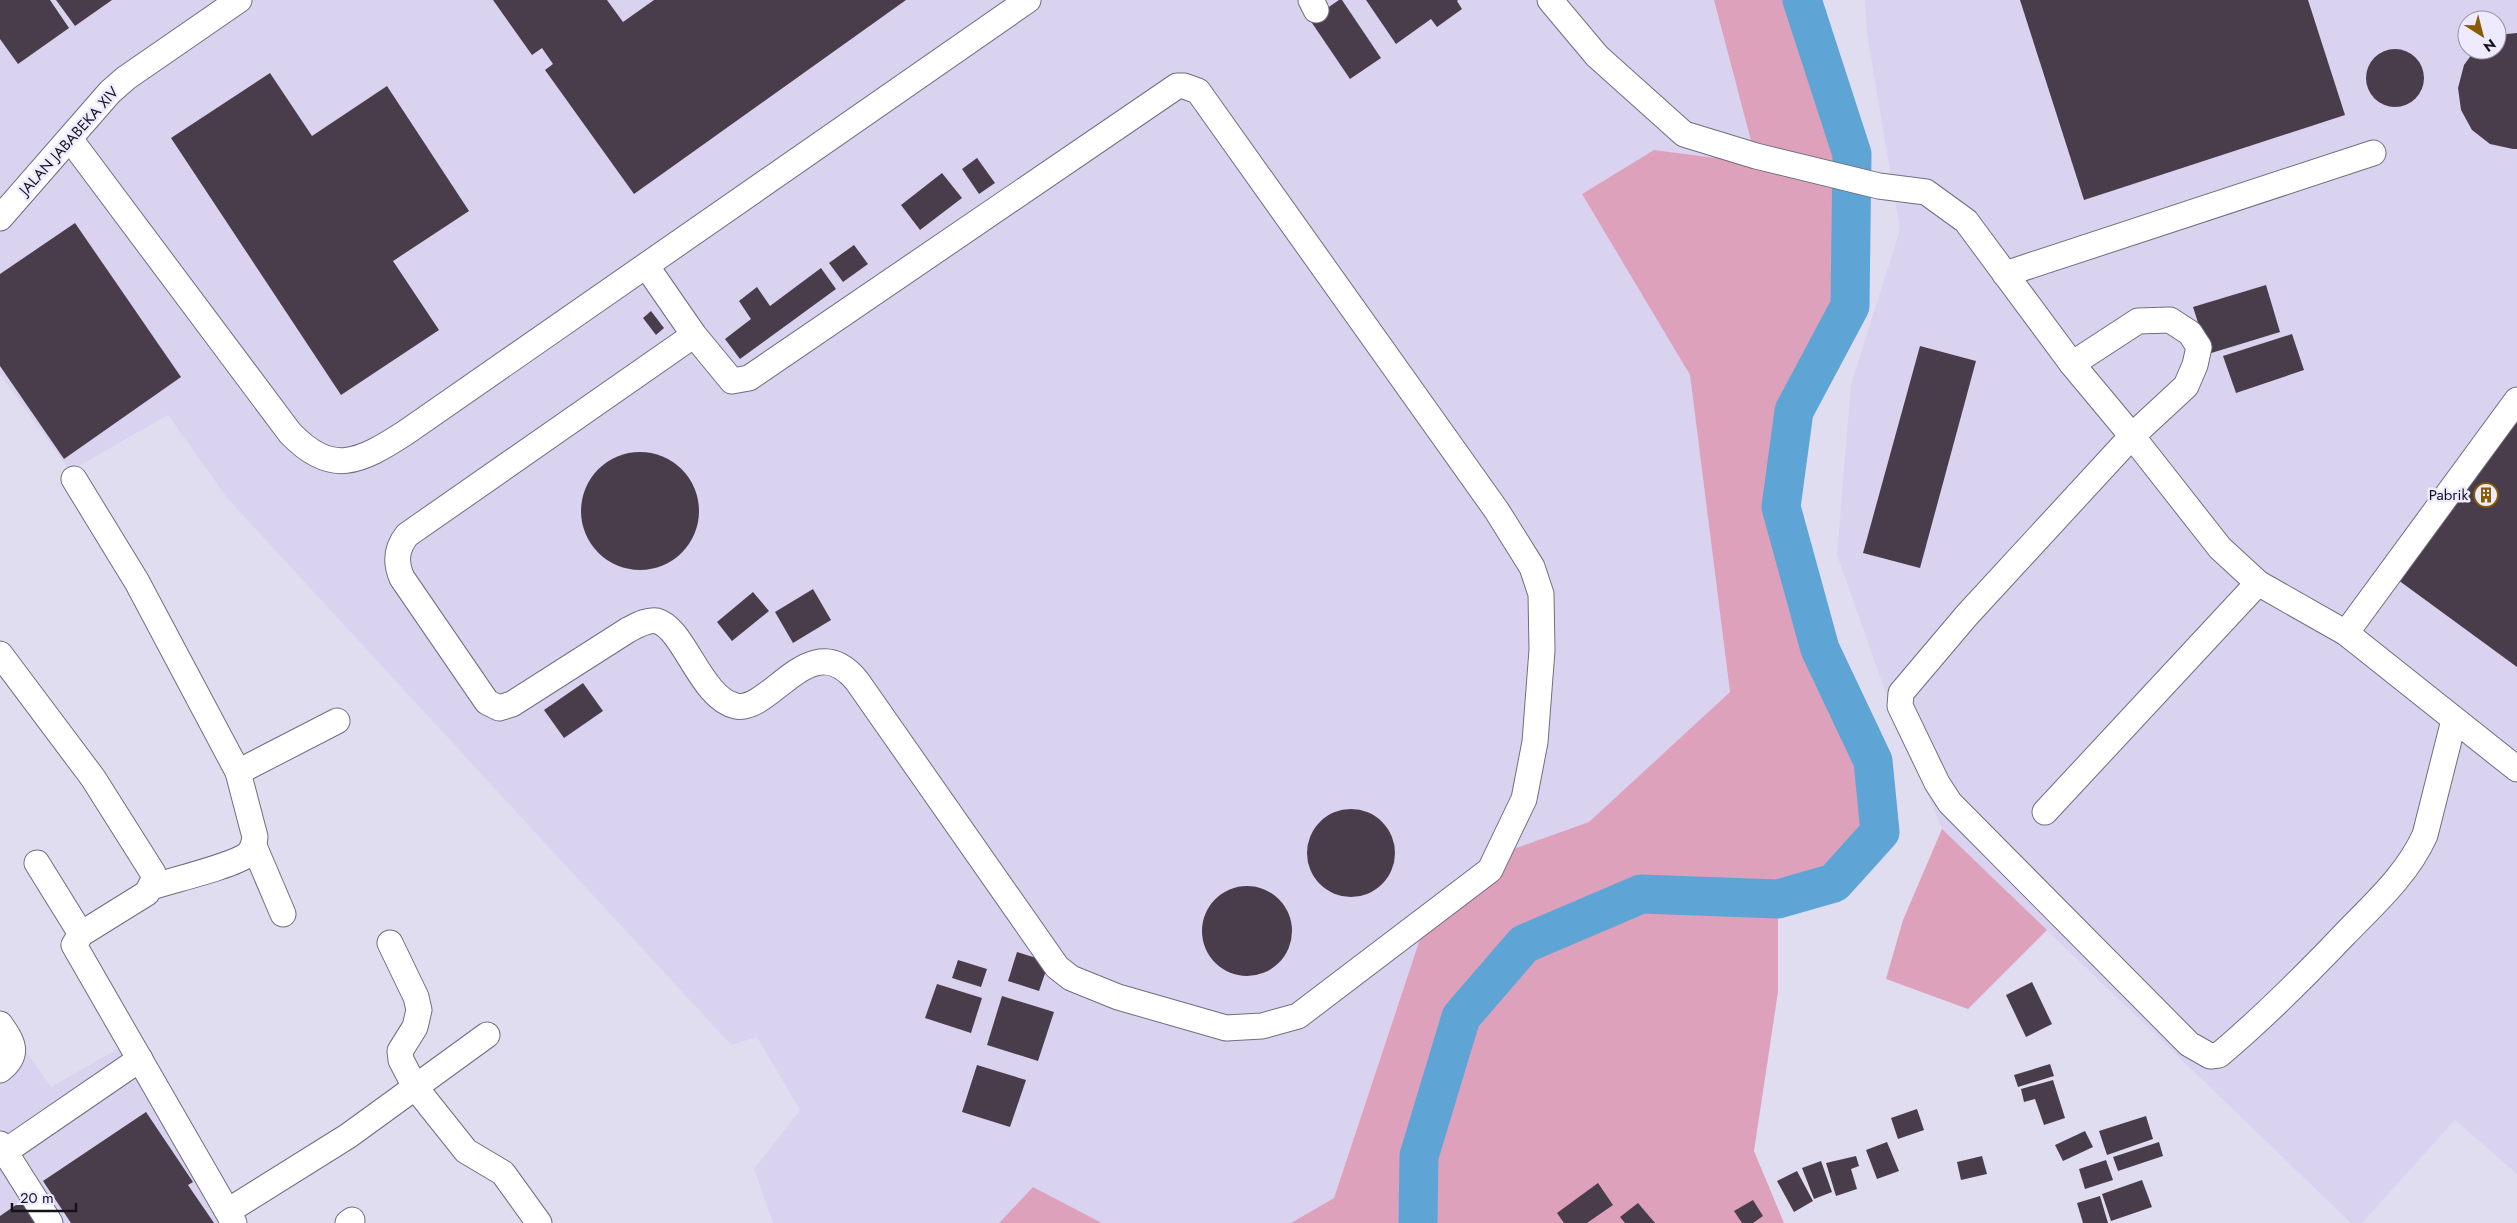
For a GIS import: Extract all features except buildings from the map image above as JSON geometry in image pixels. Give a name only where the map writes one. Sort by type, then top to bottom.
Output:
[{"type":"street","name":"JALAN JABABEKA XIV","points":[[0,218],[97,106],[126,78],[240,0]]},
{"type":"street","points":[[70,139],[290,433],[305,449],[328,460],[358,459],[374,453],[647,267],[1028,0]]},
{"type":"street","points":[[1550,0],[1597,56],[1684,134],[1756,156],[1879,186],[1926,192],[1966,221],[2072,364],[2132,436],[2220,548],[2258,583],[2346,633],[2517,769]]},
{"type":"street","points":[[647,267],[694,335],[732,381],[749,378],[1177,86],[1184,86],[1198,91],[1497,510],[1532,567],[1542,603],[1542,650],[1536,742],[1524,799],[1490,870],[1298,1016],[1262,1026],[1226,1028],[1118,998],[1064,974],[1057,967],[857,681],[842,665],[816,663],[793,674],[748,706],[736,706],[723,701],[711,691],[692,661],[667,628],[658,621],[647,622],[628,630],[512,704],[499,708],[487,702],[402,578],[397,567],[400,544],[407,535],[694,335]]},
{"type":"street","points":[[2005,274],[2373,153]]},
{"type":"street","points":[[2072,364],[2138,321],[2170,320],[2190,333],[2199,347],[2195,365],[2186,386],[2132,436],[1935,651],[1901,694],[1900,706],[1937,784],[1950,803],[2189,1044],[2210,1056],[2219,1055],[2309,972],[2394,884],[2417,852],[2425,835],[2454,720]]},
{"type":"street","points":[[2346,633],[2517,400]]},
{"type":"street","points":[[74,479],[137,582],[238,772],[255,837],[254,846],[283,914]]},
{"type":"street","points":[[2045,812],[2258,583]]},
{"type":"street","points":[[0,654],[98,786],[153,873],[152,886]]},
{"type":"street","points":[[238,772],[336,721]]},
{"type":"street","points":[[254,846],[247,855],[234,861],[152,886],[139,900],[81,934],[76,940],[76,950],[231,1217],[348,1136],[487,1035]]},
{"type":"street","points":[[37,863],[81,934]]},
{"type":"street","points":[[390,944],[416,997],[419,1010],[419,1018],[415,1027],[400,1051],[401,1060],[415,1087],[466,1152],[503,1173],[539,1223]]},
{"type":"street","points":[[0,1024],[13,1043],[13,1055],[0,1070]]},
{"type":"street","points":[[50,1223],[2,1150],[140,1059]]},
{"type":"shaded area","points":[[0,0],[1714,0],[1755,156],[1716,158],[1654,150],[1582,194],[1690,375],[1730,692],[1589,822],[1485,859],[1422,933],[1334,1198],[1291,1223],[1102,1223],[1033,1187],[999,1223],[773,1223],[754,1169],[800,1110],[757,1037],[731,1045],[228,499],[168,415],[70,471],[0,374]]},
{"type":"shaded area","points":[[1714,0],[1802,0],[1852,154],[1850,306],[1794,411],[1781,507],[1820,649],[1873,761],[1880,832],[1834,883],[1778,899],[1778,992],[1754,1151],[1784,1223],[1291,1223],[1334,1198],[1422,933],[1485,859],[1589,822],[1730,692],[1690,375],[1582,194],[1654,150],[1716,158],[1755,156]]},
{"type":"shaded area","points":[[1865,0],[2517,0],[2517,1174],[2455,1120],[2362,1223],[2351,1223],[1942,829],[1888,699],[1837,555],[1851,384],[1900,230],[1867,33]]},
{"type":"shaded area","points":[[1942,829],[2047,930],[1968,1009],[1886,979],[1903,920]]},
{"type":"shaded area","points":[[0,1014],[51,1087],[121,1047],[225,1223],[0,1223]]},
{"type":"shaded area","points":[[1033,1187],[1102,1223],[999,1223]]},
{"type":"waterway","points":[[1418,1223],[1419,1156],[1461,1017],[1524,944],[1641,894],[1778,899],[1834,883],[1880,832],[1873,761],[1820,649],[1781,507],[1794,411],[1850,306],[1852,154],[1802,0]]},
{"type":"place","name":"Pabrik","points":[[2486,495]]}]
